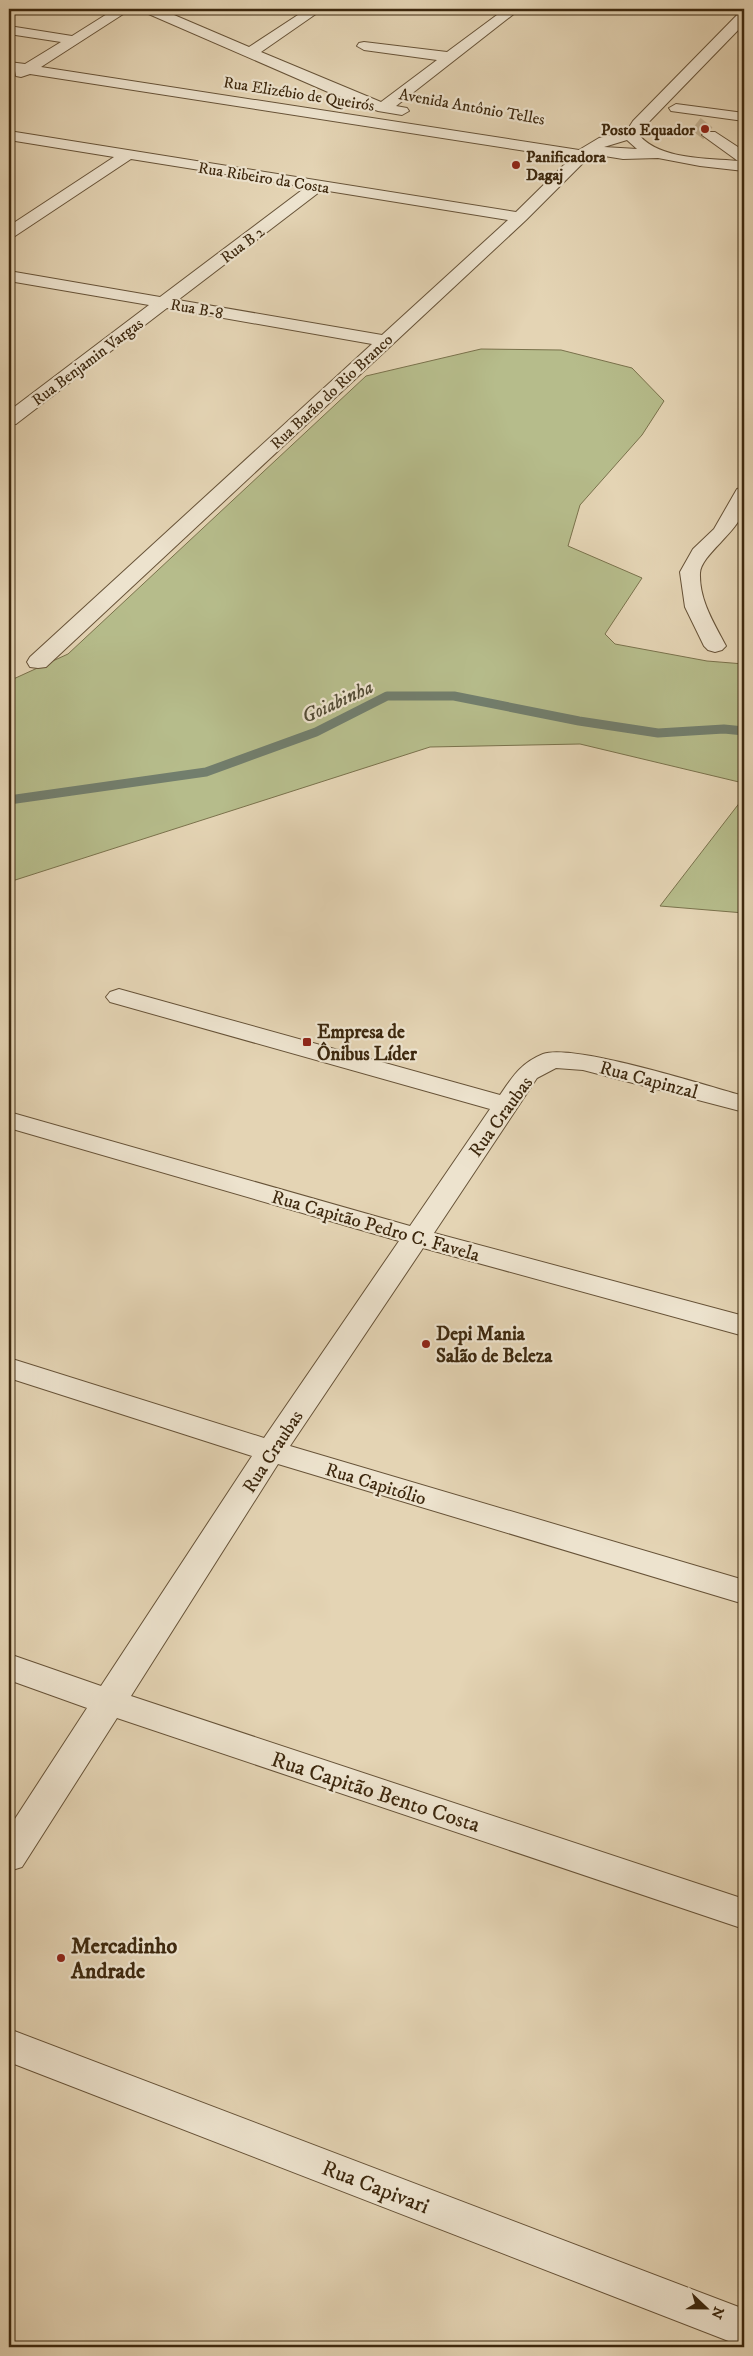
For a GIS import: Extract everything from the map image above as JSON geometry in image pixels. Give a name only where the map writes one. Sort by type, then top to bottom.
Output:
[{"type":"street","points":[[9,80],[124,9]]},
{"type":"street","name":"Avenida Antônio Telles","points":[[149,9],[333,89],[383,108],[580,144],[586,152],[656,154]]},
{"type":"street","points":[[250,53],[316,9]]},
{"type":"street","points":[[383,108],[513,9]]},
{"type":"street","points":[[744,16],[633,130],[635,140],[656,154],[744,166]]},
{"type":"street","points":[[9,30],[73,40]]},
{"type":"street","points":[[364,46],[449,58]]},
{"type":"street","name":"Rua Elizébio de Queirós","points":[[9,66],[586,152]]},
{"type":"street","points":[[656,105],[744,117]]},
{"type":"street","points":[[676,108],[696,124]]},
{"type":"street","name":"Rua Ribeiro da Costa","points":[[9,135],[520,217]]},
{"type":"street","points":[[710,135],[739,154],[744,137]]},
{"type":"street","name":"Rua Barão do Rio Branco","points":[[38,662],[520,217],[586,152],[604,141],[635,140]]},
{"type":"street","points":[[9,232],[127,155]]},
{"type":"street","name":"Rua B 2","points":[[166,302],[319,185]]},
{"type":"street","name":"Rua B-8","points":[[9,276],[385,341]]},
{"type":"street","name":"Rua Benjamin Vargas","points":[[9,420],[166,302]]},
{"type":"street","points":[[715,646],[695,607],[690,572],[700,553],[722,532],[736,525],[744,493]]},
{"type":"street","points":[[119,997],[506,1105]]},
{"type":"street","name":"Rua Craubas","points":[[9,1857],[271,1451],[416,1237],[528,1073],[552,1060]]},
{"type":"street","name":"Rua Capinzal","points":[[552,1060],[584,1062],[744,1104]]},
{"type":"street","name":"Rua Capitão Pedro C. Favela","points":[[9,1120],[416,1237],[744,1326]]},
{"type":"street","name":"Rua Capitólio","points":[[9,1368],[271,1451],[744,1592]]},
{"type":"street","name":"Rua Capitão Bento Costa","points":[[9,1667],[744,1914]]},
{"type":"street","name":"Rua Capivari","points":[[9,2045],[744,2328]]},
{"type":"green space","points":[[481,349],[561,350],[632,368],[664,401],[642,435],[580,505],[568,546],[642,578],[605,634],[615,644],[707,661],[744,664],[744,792],[739,782],[580,744],[430,747],[9,882],[9,681],[68,654],[366,376]]},
{"type":"green space","points":[[744,797],[744,913],[660,906]]},
{"type":"waterway","name":"Goiabinha","points":[[9,800],[206,772],[316,732],[387,696],[454,696],[579,721],[658,733],[724,729],[744,731]]},
{"type":"tunnel","points":[[696,124],[710,135]]},
{"type":"place","name":"Posto Equador","points":[[705,129]]},
{"type":"place","name":"Panificadora Dagaj","points":[[516,165]]},
{"type":"place","name":"Empresa de Ônibus Líder","points":[[307,1042]]},
{"type":"place","name":"Depi Mania Salão de Beleza","points":[[426,1344]]},
{"type":"place","name":"Mercadinho Andrade","points":[[61,1958]]}]
